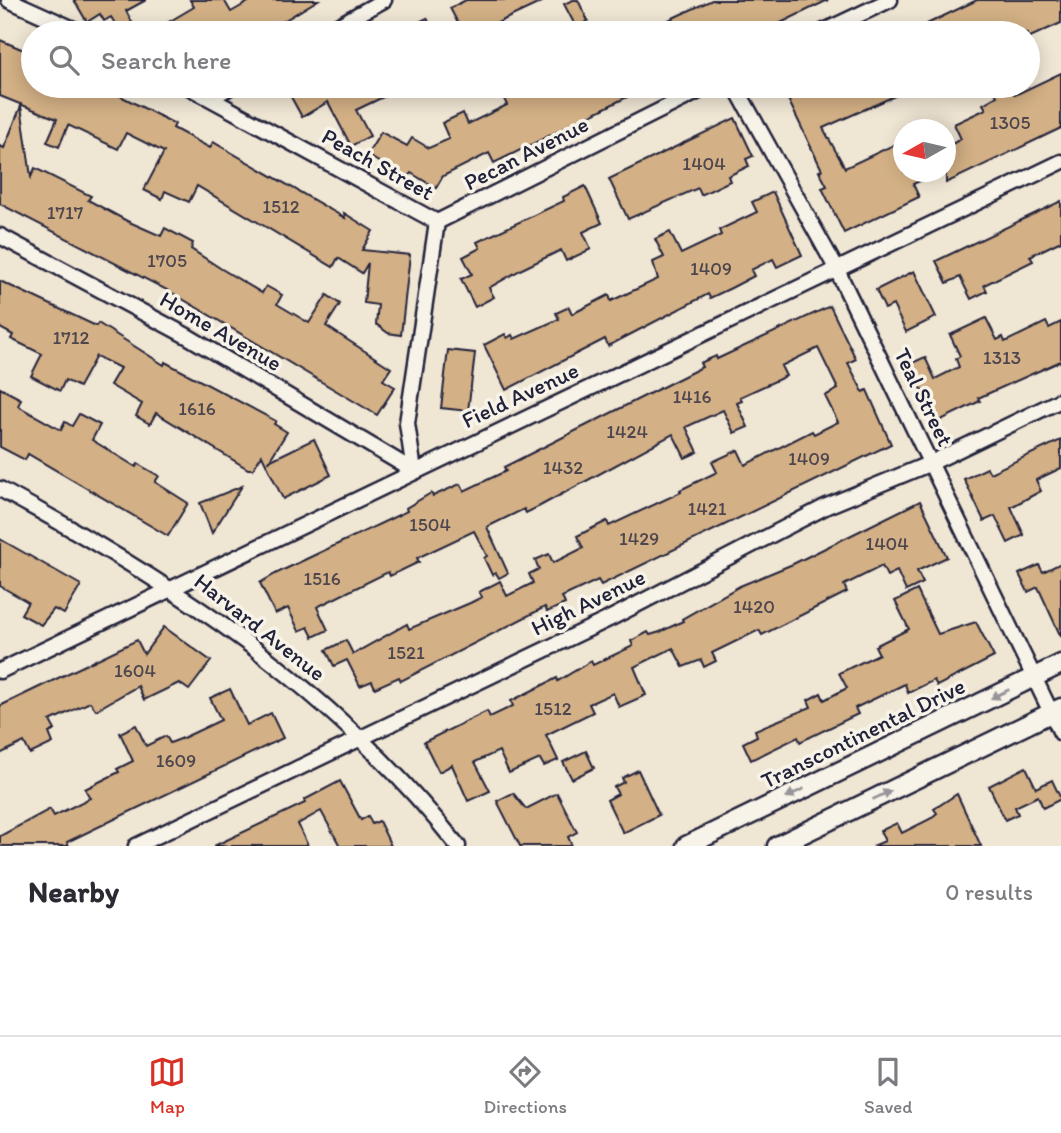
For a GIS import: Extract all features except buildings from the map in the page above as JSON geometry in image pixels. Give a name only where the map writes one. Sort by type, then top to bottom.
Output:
[{"type":"street","points":[[9,0],[55,21]]},
{"type":"street","points":[[346,21],[383,0]]},
{"type":"street","points":[[845,21],[890,0]]},
{"type":"street","name":"Peach Street","points":[[211,98],[437,222],[407,423],[414,471]]},
{"type":"street","name":"Pecan Avenue","points":[[437,222],[685,98]]},
{"type":"street","name":"Teal Street","points":[[743,98],[836,268],[1033,677],[1056,711],[1061,733]]},
{"type":"street","name":"Field Avenue","points":[[0,671],[555,402],[658,357],[836,268],[1061,162]]},
{"type":"street","name":"Home Avenue","points":[[0,236],[187,336],[414,471]]},
{"type":"street","name":"High Avenue","points":[[136,846],[609,619],[827,506],[931,463],[1061,400]]},
{"type":"street","name":"Harvard Avenue","points":[[0,489],[91,538],[172,587],[266,654],[359,738],[458,846]]},
{"type":"street","name":"Transcontinental Drive","points":[[686,846],[1061,664]]},
{"type":"street","points":[[777,846],[1056,711]]}]
